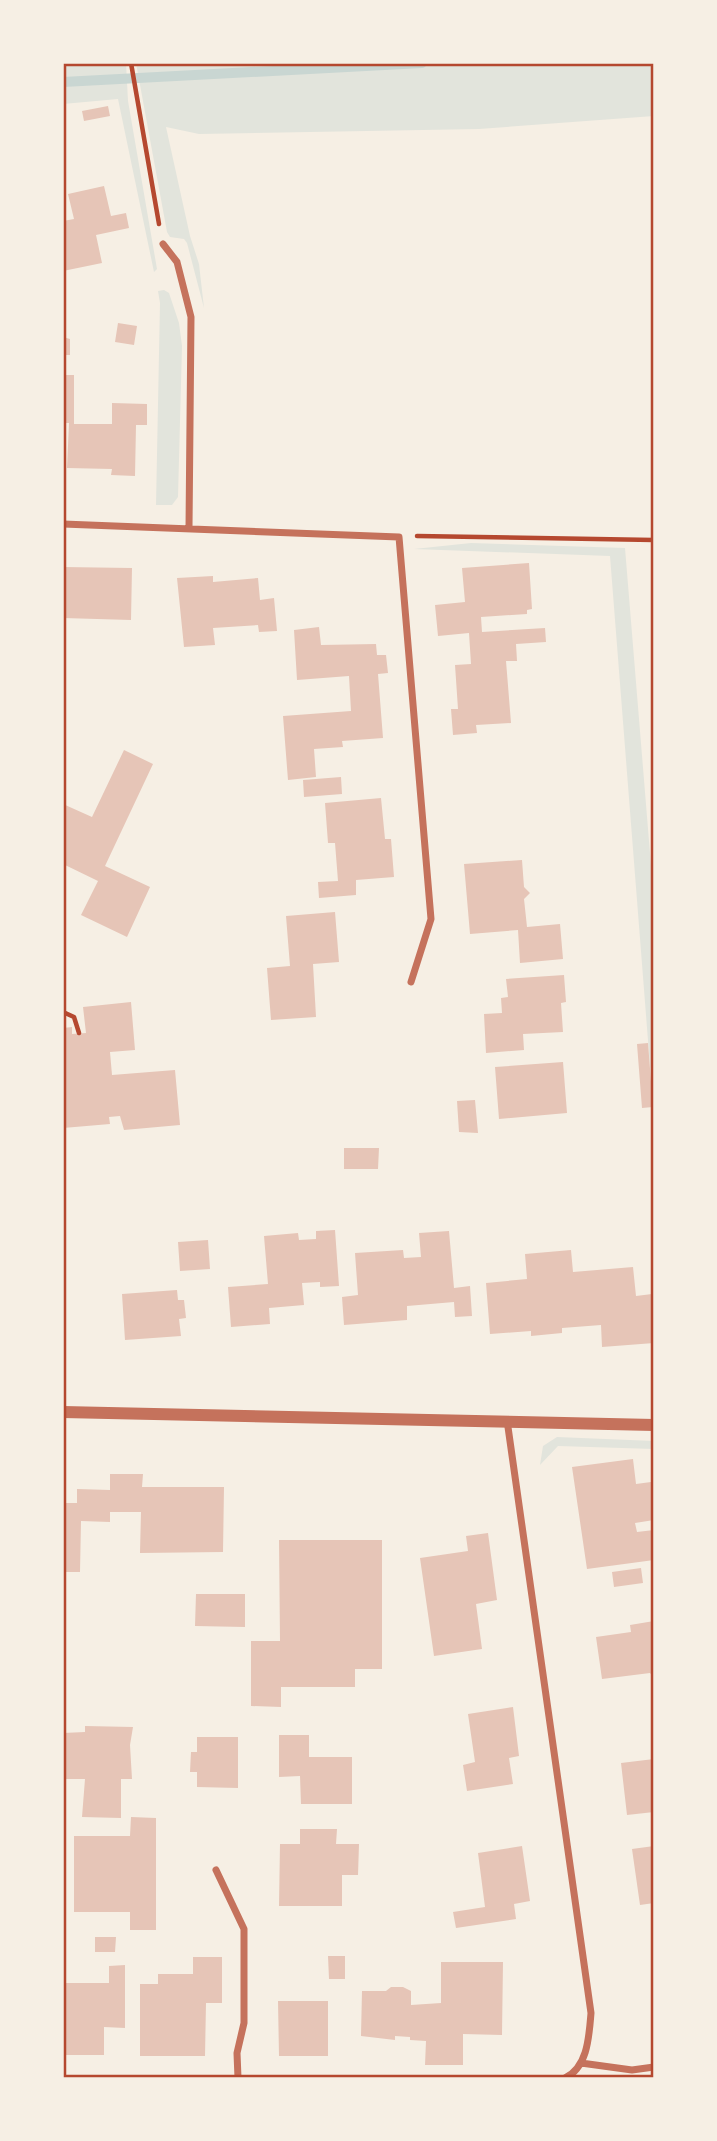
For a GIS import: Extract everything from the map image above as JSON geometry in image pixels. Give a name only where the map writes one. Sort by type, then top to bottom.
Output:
[{"type":"street","points":[[163,244],[177,262],[191,317],[189,528]]},
{"type":"street","points":[[63,523],[399,537],[431,919],[411,982]]},
{"type":"street","points":[[63,1412],[654,1425]]},
{"type":"street","points":[[507,1420],[591,2013],[589,2035],[581,2063],[565,2078]]},
{"type":"street","points":[[216,1870],[244,1929],[244,2023],[237,2053],[238,2078]]},
{"type":"street","points":[[581,2063],[632,2070],[654,2067]]},
{"type":"path","points":[[131,63],[134,93],[163,244]]},
{"type":"path","points":[[399,537],[444,534],[654,540]]},
{"type":"path","points":[[63,1012],[74,1017],[79,1033]]},
{"type":"shaded area","points":[[63,63],[126,63],[128,101],[157,269],[154,272],[118,99],[63,104]]},
{"type":"shaded area","points":[[136,63],[654,63],[654,116],[479,129],[199,134],[166,127],[190,236],[199,264],[204,308],[187,243],[184,239],[170,237],[167,232]]},
{"type":"shaded area","points":[[158,291],[169,293],[179,323],[182,346],[178,497],[172,505],[156,505],[160,303]]},
{"type":"shaded area","points":[[471,543],[625,548],[654,902],[654,1117],[610,556],[414,549]]},
{"type":"shaded area","points":[[557,1437],[654,1441],[654,1449],[558,1446],[540,1465],[543,1446]]},
{"type":"building","points":[[108,106],[110,116],[84,121],[82,111]]},
{"type":"building","points":[[104,186],[111,216],[126,213],[129,228],[96,235],[102,263],[63,271],[63,221],[74,219],[68,194]]},
{"type":"building","points":[[118,323],[137,326],[134,345],[115,342]]},
{"type":"building","points":[[63,337],[70,339],[70,355],[63,355]]},
{"type":"building","points":[[63,375],[74,375],[74,424],[112,424],[112,403],[147,404],[147,425],[136,425],[135,476],[111,475],[112,469],[67,468],[69,423],[63,423]]},
{"type":"building","points":[[529,563],[532,609],[527,610],[527,614],[481,617],[482,632],[545,628],[546,642],[516,644],[517,661],[506,661],[511,723],[476,725],[477,733],[453,735],[451,709],[458,709],[455,665],[471,664],[469,633],[438,636],[435,605],[465,602],[462,568]]},
{"type":"building","points":[[63,567],[132,568],[131,620],[63,618]]},
{"type":"building","points":[[213,576],[213,582],[258,578],[260,600],[274,598],[277,631],[259,632],[258,625],[213,628],[215,645],[184,647],[177,578]]},
{"type":"building","points":[[319,627],[321,645],[376,644],[377,655],[386,655],[388,673],[378,674],[383,738],[342,741],[343,747],[314,749],[316,777],[288,780],[283,716],[351,711],[349,676],[297,680],[294,630]]},
{"type":"building","points":[[124,750],[153,764],[105,866],[150,887],[127,937],[81,915],[98,881],[63,864],[63,804],[92,817]]},
{"type":"building","points":[[341,777],[342,794],[304,797],[303,780]]},
{"type":"building","points":[[381,798],[385,839],[391,839],[394,877],[356,880],[356,895],[319,898],[318,882],[338,881],[335,843],[328,843],[325,803]]},
{"type":"building","points":[[522,860],[524,887],[530,893],[524,899],[527,927],[560,924],[563,959],[520,963],[518,930],[470,934],[464,864]]},
{"type":"building","points":[[335,912],[339,962],[313,964],[316,1017],[271,1020],[267,968],[290,966],[286,916]]},
{"type":"building","points":[[564,975],[566,1002],[561,1003],[563,1032],[523,1034],[524,1050],[486,1053],[484,1014],[502,1013],[501,998],[508,997],[506,979]]},
{"type":"building","points":[[131,1002],[135,1050],[110,1052],[112,1075],[175,1070],[180,1125],[124,1130],[120,1116],[109,1117],[110,1124],[63,1128],[63,1028],[72,1027],[72,1034],[86,1033],[83,1007]]},
{"type":"building","points":[[648,1043],[653,1107],[642,1108],[637,1044]]},
{"type":"building","points":[[563,1062],[567,1113],[499,1119],[495,1067]]},
{"type":"building","points":[[475,1100],[478,1133],[459,1132],[457,1101]]},
{"type":"building","points":[[344,1148],[379,1148],[378,1169],[344,1169]]},
{"type":"building","points":[[335,1230],[339,1286],[320,1287],[320,1282],[302,1283],[304,1305],[269,1308],[270,1324],[231,1327],[228,1287],[268,1284],[264,1236],[298,1233],[299,1240],[316,1239],[316,1231]]},
{"type":"building","points":[[449,1231],[454,1288],[470,1286],[472,1316],[455,1317],[454,1302],[407,1306],[407,1320],[344,1325],[342,1297],[358,1295],[355,1253],[403,1250],[404,1258],[421,1257],[419,1233]]},
{"type":"building","points":[[208,1240],[210,1269],[180,1271],[178,1242]]},
{"type":"building","points":[[571,1250],[573,1272],[633,1267],[636,1296],[652,1294],[654,1343],[602,1347],[601,1325],[562,1328],[562,1333],[531,1336],[531,1331],[490,1334],[486,1283],[527,1279],[525,1254]]},
{"type":"building","points":[[177,1290],[178,1300],[184,1300],[186,1318],[179,1319],[181,1336],[125,1340],[122,1294]]},
{"type":"building","points":[[633,1459],[636,1484],[651,1482],[654,1520],[635,1523],[637,1532],[654,1530],[654,1560],[587,1569],[572,1467]]},
{"type":"building","points":[[110,1474],[143,1474],[142,1487],[224,1487],[223,1552],[140,1553],[141,1512],[110,1512],[110,1522],[81,1521],[80,1572],[63,1572],[63,1503],[77,1503],[77,1489],[110,1490]]},
{"type":"building","points":[[488,1533],[497,1600],[476,1604],[482,1649],[434,1656],[420,1558],[468,1551],[466,1536]]},
{"type":"building","points":[[279,1540],[382,1540],[382,1669],[355,1669],[355,1687],[281,1687],[281,1707],[251,1706],[251,1641],[280,1641]]},
{"type":"building","points":[[641,1568],[643,1583],[614,1587],[612,1572]]},
{"type":"building","points":[[196,1594],[245,1594],[245,1627],[195,1626]]},
{"type":"building","points":[[654,1621],[654,1678],[650,1673],[602,1679],[596,1637],[631,1632],[630,1625]]},
{"type":"building","points":[[513,1707],[519,1756],[509,1758],[513,1784],[467,1791],[463,1765],[475,1762],[468,1714]]},
{"type":"building","points":[[85,1726],[133,1727],[130,1745],[132,1779],[121,1779],[121,1818],[82,1817],[85,1779],[63,1779],[63,1733],[85,1732]]},
{"type":"building","points":[[279,1735],[309,1735],[309,1757],[352,1757],[352,1804],[301,1804],[300,1776],[279,1777]]},
{"type":"building","points":[[197,1737],[238,1737],[238,1788],[197,1787],[197,1772],[190,1772],[191,1752],[197,1752]]},
{"type":"building","points":[[654,1759],[654,1812],[627,1815],[621,1763]]},
{"type":"building","points":[[131,1817],[156,1818],[156,1930],[130,1930],[130,1912],[74,1912],[74,1836],[130,1836]]},
{"type":"building","points":[[300,1829],[337,1829],[336,1844],[359,1844],[358,1875],[342,1875],[342,1906],[279,1906],[280,1844],[300,1844]]},
{"type":"building","points":[[522,1846],[530,1901],[514,1904],[516,1919],[456,1928],[453,1912],[485,1907],[478,1853]]},
{"type":"building","points":[[654,1846],[654,1903],[640,1905],[632,1849]]},
{"type":"building","points":[[95,1937],[116,1937],[115,1952],[95,1952]]},
{"type":"building","points":[[328,1956],[345,1956],[345,1979],[329,1979]]},
{"type":"building","points":[[193,1957],[222,1957],[222,2003],[206,2003],[205,2056],[140,2056],[140,1984],[158,1984],[158,1974],[193,1974]]},
{"type":"building","points":[[441,1962],[503,1962],[502,2035],[463,2034],[463,2065],[425,2065],[426,2041],[410,2040],[410,2037],[395,2036],[395,2040],[361,2036],[362,1991],[386,1991],[391,1987],[403,1987],[411,1991],[411,2005],[441,2003]]},
{"type":"building","points":[[125,1965],[125,2028],[104,2027],[104,2055],[63,2055],[63,1983],[109,1983],[109,1966]]},
{"type":"building","points":[[278,2001],[328,2001],[328,2056],[279,2056]]},
{"type":"waterway","points":[[63,82],[422,63]]}]
